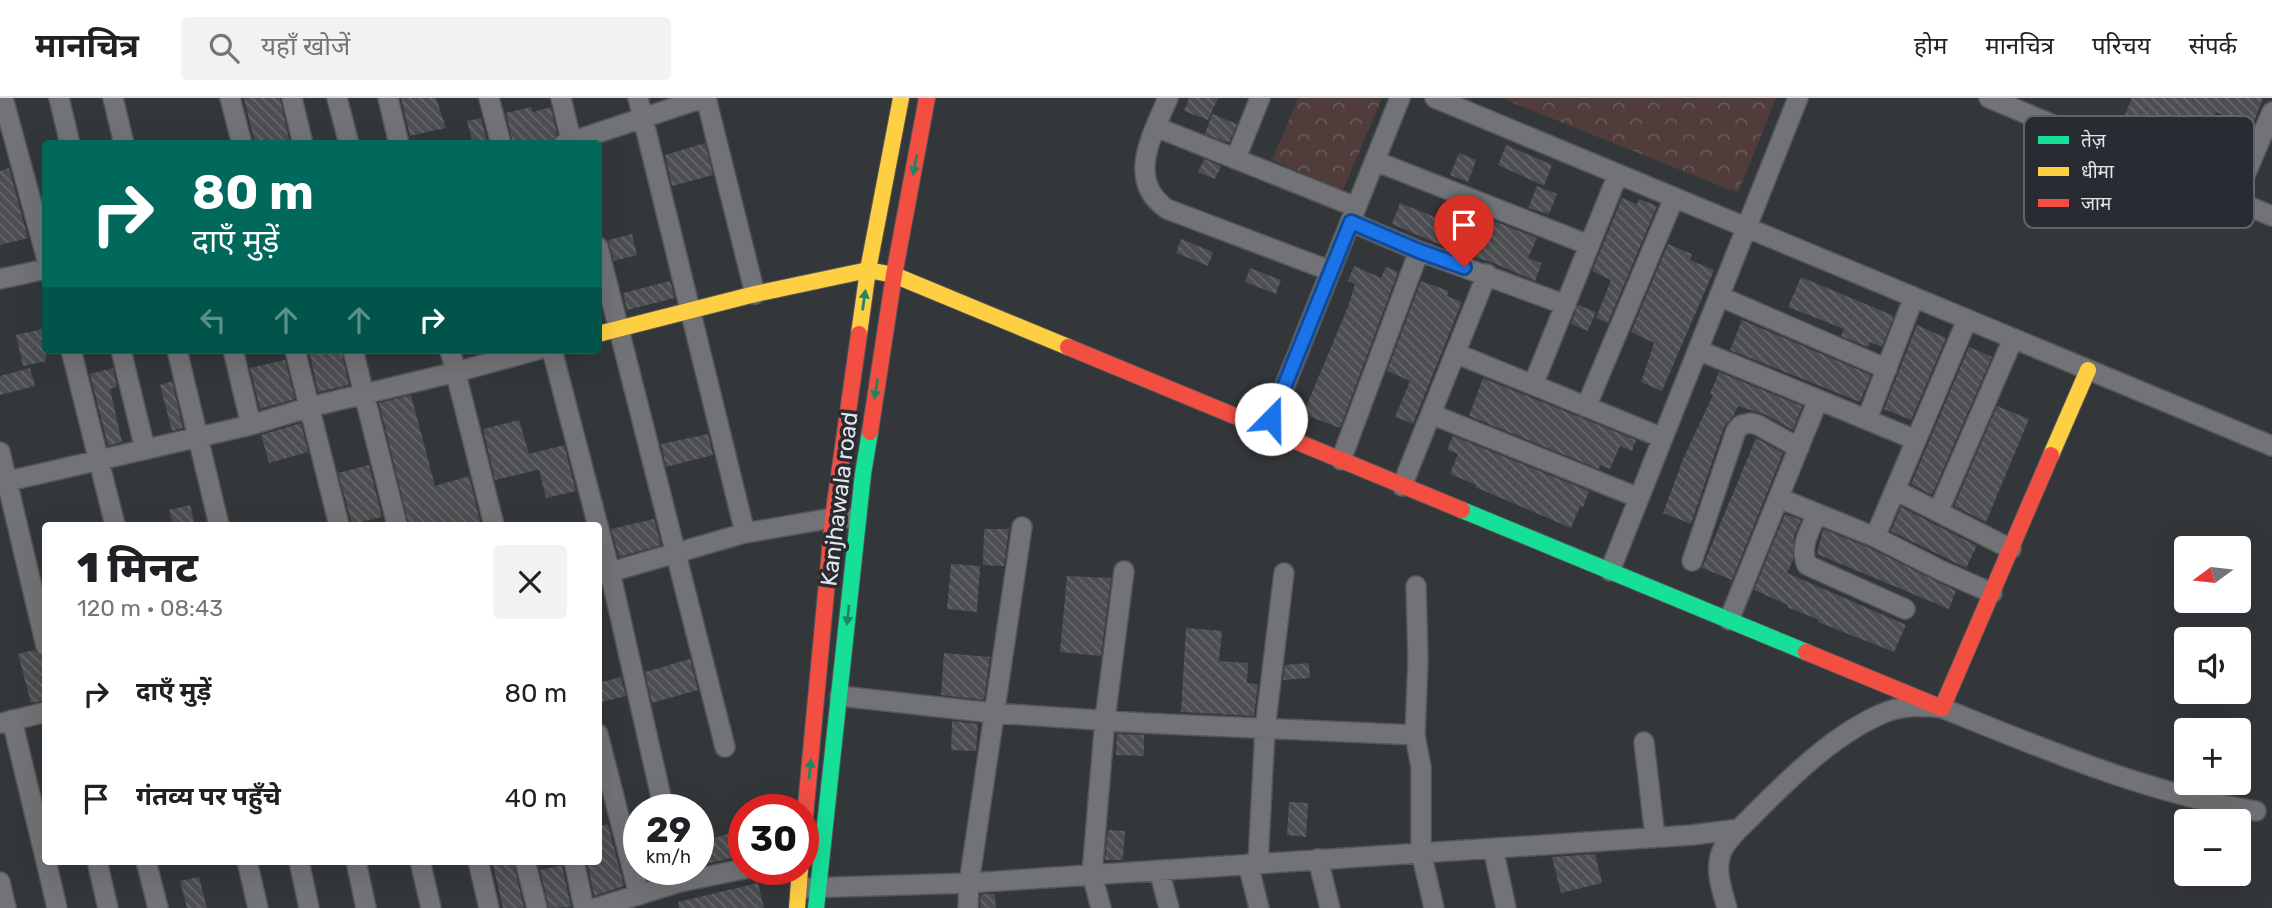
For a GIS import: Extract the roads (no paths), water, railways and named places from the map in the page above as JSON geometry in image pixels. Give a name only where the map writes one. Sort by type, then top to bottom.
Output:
[{"type":"street","points":[[3,98],[42,242]]},
{"type":"street","points":[[59,98],[69,140]]},
{"type":"street","points":[[113,98],[123,140]]},
{"type":"street","points":[[230,98],[241,140]]},
{"type":"street","points":[[292,98],[302,140]]},
{"type":"street","points":[[337,98],[348,140]]},
{"type":"street","points":[[388,98],[398,140]]},
{"type":"street","points":[[489,98],[500,140]]},
{"type":"street","points":[[561,98],[568,140]]},
{"type":"street","points":[[575,140],[641,107],[705,98],[755,294]]},
{"type":"street","name":"Kanjhawala road","points":[[807,794],[833,518],[868,270],[901,98]]},
{"type":"street","name":"Kanjhawala road","points":[[817,908],[804,889],[840,696],[858,519],[894,275],[927,98]]},
{"type":"street","points":[[1168,98],[1144,164],[1144,180],[1156,201],[1167,209],[1331,271]]},
{"type":"street","points":[[1236,158],[1260,98]]},
{"type":"street","points":[[1267,430],[1400,98]]},
{"type":"street","points":[[1435,98],[2272,446]]},
{"type":"street","points":[[1610,571],[1798,98]]},
{"type":"street","points":[[2001,100],[2038,116]]},
{"type":"street","points":[[641,107],[745,533]]},
{"type":"street","points":[[2254,154],[2272,112]]},
{"type":"street","points":[[1156,127],[1236,158],[1354,215],[1419,251],[1566,305]]},
{"type":"street","points":[[1375,161],[1590,245]]},
{"type":"street","points":[[1533,385],[1618,174]]},
{"type":"street","points":[[1586,407],[1674,198]]},
{"type":"street","points":[[2254,209],[2272,216]]},
{"type":"street","points":[[1341,460],[1419,251]]},
{"type":"street","points":[[602,262],[725,747]]},
{"type":"street","points":[[0,279],[42,270]]},
{"type":"street","points":[[602,333],[755,294],[868,270],[894,275],[1942,708],[2151,787],[2213,804],[2256,811]]},
{"type":"street","points":[[1402,485],[1486,274]]},
{"type":"street","points":[[1720,296],[1887,369]]},
{"type":"street","points":[[1867,419],[1914,298]]},
{"type":"street","points":[[1875,537],[1967,320]]},
{"type":"street","points":[[1938,512],[2013,338]]},
{"type":"street","points":[[1698,350],[1916,440]]},
{"type":"street","points":[[1455,353],[1663,439]]},
{"type":"street","points":[[72,354],[114,522]]},
{"type":"street","points":[[122,354],[145,449]]},
{"type":"street","points":[[178,354],[218,522]]},
{"type":"street","points":[[234,354],[251,425]]},
{"type":"street","points":[[296,354],[338,522]]},
{"type":"street","points":[[354,354],[396,522]]},
{"type":"street","points":[[451,354],[493,522]]},
{"type":"street","points":[[4,482],[199,438],[522,354]]},
{"type":"street","points":[[553,354],[592,522]]},
{"type":"street","points":[[1942,708],[2088,370]]},
{"type":"street","points":[[1729,620],[1818,400]]},
{"type":"street","points":[[1431,414],[1639,498]]},
{"type":"street","points":[[1692,561],[1736,431],[1741,425],[1758,425],[1799,448]]},
{"type":"street","points":[[0,452],[4,482],[42,630]]},
{"type":"street","points":[[1895,490],[2011,549]]},
{"type":"street","points":[[1779,498],[1875,537],[1992,593]]},
{"type":"street","points":[[1817,514],[1805,543],[1803,554],[1807,565],[1905,608]]},
{"type":"street","points":[[660,794],[604,574],[745,533],[833,518],[858,519]]},
{"type":"street","points":[[968,908],[969,883],[993,713],[1022,527]]},
{"type":"street","points":[[1101,908],[1092,874],[1105,719],[1124,571]]},
{"type":"street","points":[[1259,908],[1253,864],[1265,729],[1284,573]]},
{"type":"street","points":[[1416,586],[1418,660],[1415,735],[1421,767],[1421,852],[1434,908]]},
{"type":"street","points":[[840,696],[993,713],[1415,735]]},
{"type":"street","points":[[1727,908],[1718,866],[1722,850],[1800,770],[1851,732],[1896,709],[1918,706],[1942,708]]},
{"type":"street","points":[[42,713],[6,722],[42,847]]},
{"type":"street","points":[[1644,742],[1655,837]]},
{"type":"street","points":[[602,750],[639,895]]},
{"type":"street","points":[[804,889],[969,883],[1740,829]]},
{"type":"street","points":[[1493,848],[1506,908]]},
{"type":"street","points":[[1318,859],[1330,908]]},
{"type":"street","points":[[47,865],[57,908]]},
{"type":"street","points":[[98,865],[108,908]]},
{"type":"street","points":[[147,865],[158,908]]},
{"type":"street","points":[[248,865],[258,908]]},
{"type":"street","points":[[300,865],[309,908]]},
{"type":"street","points":[[357,865],[366,908]]},
{"type":"street","points":[[421,865],[431,908]]},
{"type":"street","points":[[479,865],[489,908]]},
{"type":"street","points":[[526,865],[537,908]]},
{"type":"street","points":[[575,865],[584,908]]},
{"type":"street","points":[[1159,870],[1169,908]]},
{"type":"street","points":[[0,882],[6,908]]},
{"type":"street","points":[[596,908],[639,895],[660,885]]}]
